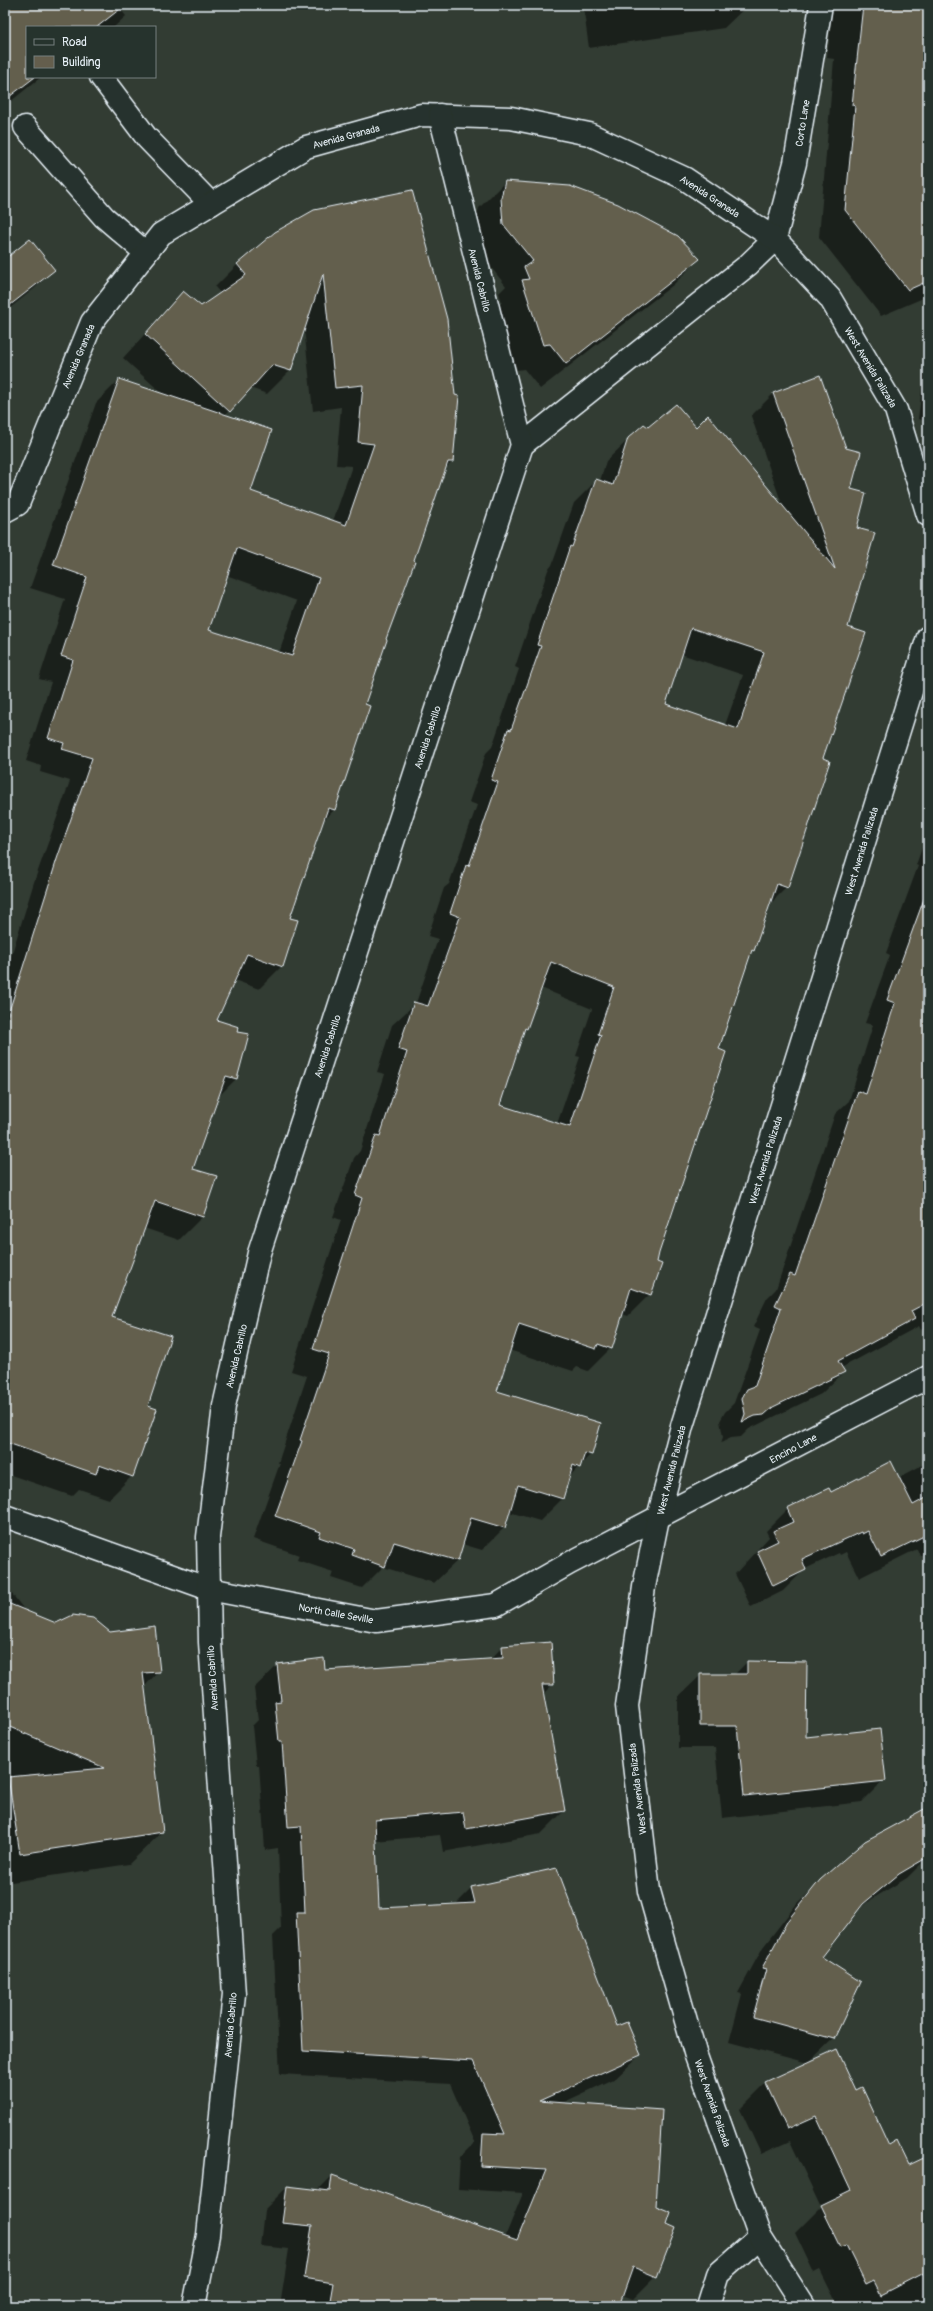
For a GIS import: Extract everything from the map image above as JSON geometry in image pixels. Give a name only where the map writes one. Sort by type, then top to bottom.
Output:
[{"type":"street","name":"Corto Lane","points":[[775,239],[795,163],[821,5]]},
{"type":"street","points":[[102,78],[147,138],[211,204]]},
{"type":"street","name":"Avenida Granada","points":[[5,510],[18,504],[92,322],[161,234],[306,147],[421,115],[511,118],[589,134],[684,178],[775,239]]},
{"type":"street","name":"Avenida Cabrillo","points":[[194,2306],[208,2235],[234,1994],[210,1642],[208,1537],[224,1406],[259,1253],[522,445],[440,116]]},
{"type":"street","points":[[25,127],[104,217],[146,253]]},
{"type":"street","points":[[522,445],[748,265],[775,239]]},
{"type":"street","name":"West Avenida Palizada","points":[[775,239],[830,298],[896,410],[928,515]]},
{"type":"street","name":"West Avenida Palizada","points":[[804,2306],[760,2237],[696,2056],[649,1890],[627,1706],[644,1587],[658,1518],[682,1426],[928,637]]},
{"type":"street","name":"Encino Lane","points":[[658,1518],[928,1377]]},
{"type":"street","name":"North Calle Seville","points":[[5,1516],[209,1589],[376,1621],[496,1605],[570,1563],[658,1518]]},
{"type":"street","points":[[708,2306],[718,2274],[760,2237]]},
{"type":"building","points":[[5,5],[125,5],[98,26],[26,26],[26,78],[34,78],[5,100]]},
{"type":"building","points":[[863,5],[928,5],[928,281],[908,290],[845,210],[855,106],[852,105]]},
{"type":"building","points":[[505,181],[570,186],[618,204],[678,236],[700,259],[566,364],[550,344],[543,345],[522,280],[529,279],[524,267],[533,261],[503,224],[501,198]]},
{"type":"building","points":[[412,190],[447,319],[455,395],[459,396],[453,462],[448,462],[414,560],[415,561],[386,639],[387,640],[365,704],[370,706],[335,810],[328,808],[290,918],[298,920],[283,967],[247,954],[217,1020],[239,1027],[237,1032],[249,1034],[237,1079],[226,1076],[193,1169],[217,1176],[203,1217],[155,1201],[112,1317],[171,1336],[148,1406],[157,1409],[133,1477],[99,1465],[96,1474],[5,1442],[5,1024],[57,859],[92,758],[62,749],[64,743],[48,738],[73,660],[61,656],[87,577],[53,565],[119,379],[272,430],[251,491],[346,525],[374,444],[358,442],[363,385],[335,388],[323,274],[291,371],[272,365],[230,412],[145,334],[183,291],[201,306],[246,275],[237,264],[275,232],[314,210]],"holes":[[[237,548],[319,578],[292,656],[209,630]]]},
{"type":"building","points":[[30,239],[55,270],[5,309],[5,259]]},
{"type":"building","points":[[820,375],[846,448],[861,452],[851,489],[866,493],[857,528],[875,533],[848,627],[866,633],[823,758],[830,761],[788,888],[777,884],[754,951],[752,950],[719,1049],[726,1052],[659,1253],[657,1262],[662,1264],[651,1295],[631,1288],[612,1349],[598,1344],[596,1349],[519,1324],[497,1391],[601,1423],[592,1455],[585,1453],[580,1468],[573,1465],[563,1499],[518,1485],[505,1528],[471,1518],[458,1561],[394,1542],[385,1567],[352,1555],[354,1549],[319,1537],[321,1532],[275,1516],[302,1441],[300,1440],[329,1354],[313,1349],[362,1198],[355,1195],[376,1135],[380,1136],[407,1052],[398,1049],[414,1002],[428,1006],[460,917],[450,913],[466,865],[469,866],[498,782],[491,780],[508,729],[511,730],[541,646],[537,645],[570,546],[572,547],[596,479],[613,485],[628,438],[644,424],[648,427],[676,404],[696,427],[708,415],[835,569],[773,393]],"holes":[[[691,628],[764,652],[738,729],[666,704]],[[551,962],[614,987],[598,1034],[601,1035],[570,1127],[500,1105],[525,1028],[527,1029]]]},
{"type":"building","points":[[924,899],[928,900],[928,1302],[911,1311],[915,1319],[838,1361],[845,1372],[773,1407],[764,1415],[755,1416],[742,1422],[745,1414],[742,1398],[747,1389],[755,1386],[781,1308],[775,1305],[790,1274],[795,1276],[858,1091],[866,1094],[895,1003],[887,1000]]},
{"type":"building","points":[[891,1461],[913,1505],[928,1497],[928,1534],[881,1557],[868,1531],[862,1534],[861,1532],[802,1559],[806,1570],[773,1586],[757,1551],[778,1541],[773,1531],[793,1522],[787,1508],[829,1488],[831,1492]]},
{"type":"building","points":[[5,1602],[56,1623],[73,1615],[93,1618],[110,1632],[155,1626],[160,1672],[143,1673],[163,1832],[20,1854],[8,1777],[105,1768],[5,1725]]},
{"type":"building","points":[[551,1642],[554,1685],[542,1685],[565,1811],[466,1829],[463,1812],[375,1820],[379,1908],[475,1903],[471,1887],[557,1868],[617,2026],[627,2022],[641,2055],[539,2101],[662,2110],[656,2206],[671,2212],[667,2224],[676,2228],[657,2277],[633,2267],[619,2306],[329,2306],[333,2283],[304,2278],[312,2226],[282,2223],[287,2186],[330,2191],[332,2175],[517,2240],[546,2170],[481,2166],[483,2133],[505,2134],[473,2061],[303,2051],[296,1912],[305,1912],[301,1826],[288,1827],[282,1742],[279,1742],[275,1702],[281,1701],[277,1664],[324,1658],[325,1670],[503,1658],[502,1646]]},
{"type":"building","points":[[747,1661],[807,1662],[806,1737],[880,1729],[886,1781],[744,1796],[737,1726],[700,1726],[700,1674],[747,1674]]},
{"type":"building","points":[[928,1807],[928,1857],[899,1874],[863,1904],[822,1957],[861,1982],[834,2039],[753,2017],[766,1969],[762,1968],[788,1920],[820,1880],[865,1841]]},
{"type":"building","points":[[837,2049],[856,2090],[862,2087],[889,2145],[897,2140],[909,2165],[928,2156],[928,2271],[881,2295],[874,2281],[866,2285],[846,2245],[840,2247],[820,2206],[851,2191],[816,2116],[787,2129],[765,2082]]}]
